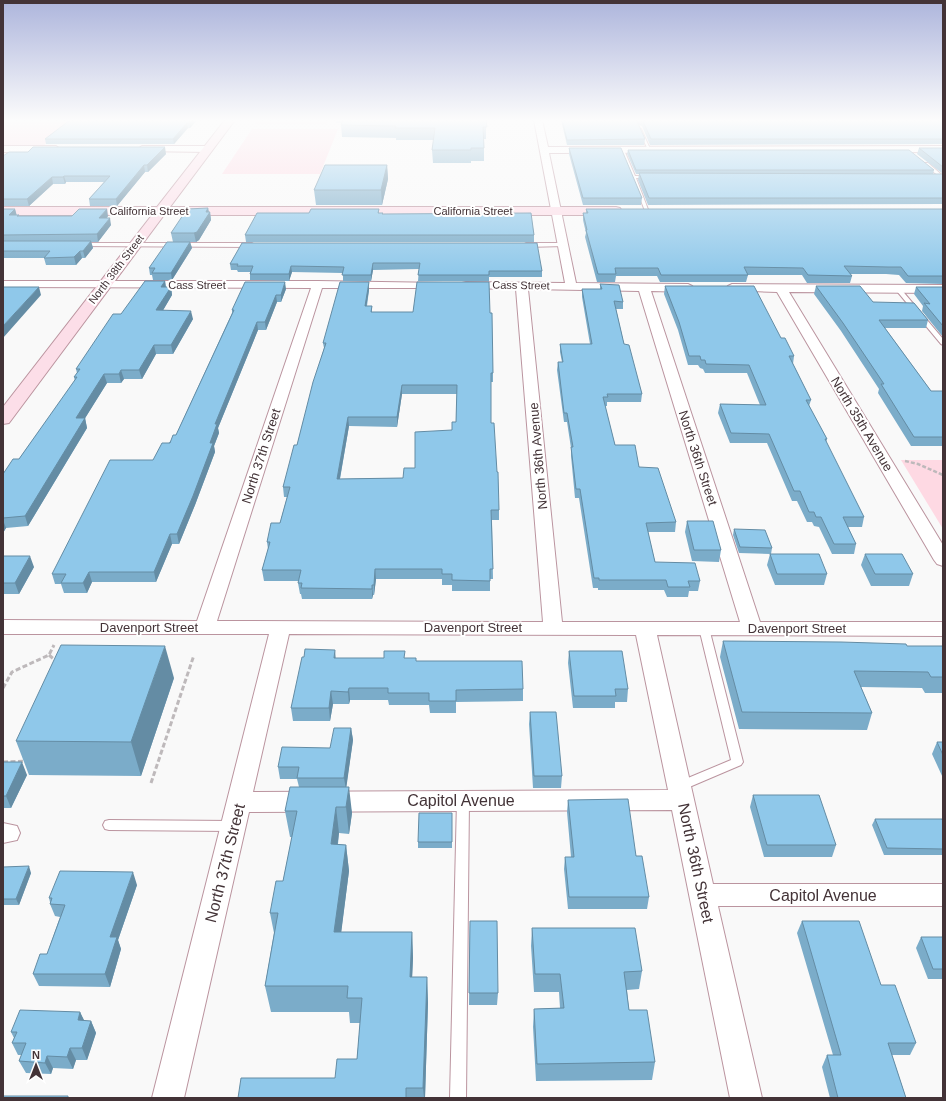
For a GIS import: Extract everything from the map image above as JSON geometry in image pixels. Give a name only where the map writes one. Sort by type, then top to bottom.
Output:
[{"type":"street","name":"North 38th Street","points":[[3,419],[134,245],[192,171]]},
{"type":"street","points":[[548,171],[571,286]]},
{"type":"street","name":"California Street","points":[[3,211],[662,211]]},
{"type":"street","name":"Cass Street","points":[[3,284],[522,285],[697,288]]},
{"type":"street","name":"North 37th Street","points":[[205,627],[318,284]]},
{"type":"street","name":"North 36th Avenue","points":[[522,285],[553,628]]},
{"type":"street","name":"North 36th Street","points":[[644,288],[752,628]]},
{"type":"street","points":[[720,288],[943,289]]},
{"type":"street","name":"North 35th Avenue","points":[[781,288],[943,560]]},
{"type":"street","name":"Davenport Street","points":[[3,627],[943,629]]},
{"type":"street","name":"North 37th Street","points":[[168,1098],[281,627]]},
{"type":"street","name":"North 36th Street","points":[[645,628],[746,1098]]},
{"type":"street","name":"Capitol Avenue","points":[[240,802],[463,800],[681,793]]},
{"type":"street","name":"Capitol Avenue","points":[[703,895],[943,895]]},
{"type":"lane","points":[[631,171],[647,211]]},
{"type":"lane","points":[[935,171],[943,178]]},
{"type":"lane","points":[[633,177],[657,177]]},
{"type":"lane","points":[[934,178],[943,178]]},
{"type":"lane","points":[[72,245],[261,245]]},
{"type":"lane","points":[[516,245],[564,245]]},
{"type":"lane","points":[[898,289],[943,343]]},
{"type":"lane","points":[[681,793],[737,762],[704,628]]},
{"type":"lane","points":[[458,1098],[463,800]]},
{"type":"lane","points":[[109,825],[233,826]]},
{"type":"path","points":[[901,460],[918,464],[943,475]]},
{"type":"path","points":[[3,688],[12,672],[49,655],[59,663]]},
{"type":"path","points":[[151,783],[194,655]]},
{"type":"path","points":[[3,762],[26,762],[30,756]]},
{"type":"shaded area","points":[[224,171],[321,171],[320,174],[222,174]]},
{"type":"shaded area","points":[[901,460],[943,460],[943,529]]},
{"type":"building","points":[[3,171],[139,171],[116,199],[89,199],[110,176],[64,176],[52,177],[27,199],[3,199]]},
{"type":"building","points":[[322,171],[385,171],[381,190],[314,190]]},
{"type":"building","points":[[576,171],[631,171],[642,198],[583,198]]},
{"type":"building","points":[[639,173],[943,174],[943,198],[649,198]]},
{"type":"building","points":[[208,208],[206,212],[210,212],[197,232],[171,233],[187,209]]},
{"type":"building","points":[[3,209],[15,209],[9,215],[19,215],[17,216],[72,216],[79,209],[107,209],[99,218],[110,218],[97,234],[3,235]]},
{"type":"building","points":[[311,209],[379,209],[378,213],[383,213],[382,214],[531,213],[534,235],[245,235],[257,213],[309,213]]},
{"type":"building","points":[[586,209],[943,209],[943,276],[908,276],[901,267],[844,266],[852,276],[808,275],[803,268],[744,267],[748,275],[661,275],[658,268],[615,268],[616,274],[598,274],[586,230],[583,213],[588,213]]},
{"type":"building","points":[[3,241],[91,241],[83,251],[80,251],[74,257],[44,258],[50,251],[3,251]]},
{"type":"building","points":[[167,242],[190,242],[171,273],[152,273],[155,268],[149,268]]},
{"type":"building","points":[[242,243],[537,243],[542,271],[489,271],[489,275],[418,275],[420,263],[373,263],[371,275],[342,275],[344,267],[291,266],[289,274],[250,274],[253,266],[237,266],[238,264],[230,264]]},
{"type":"building","points":[[145,281],[165,281],[161,287],[171,287],[156,310],[191,311],[171,345],[154,345],[139,370],[121,370],[119,374],[104,374],[76,418],[85,418],[25,516],[3,518],[3,474],[13,459],[19,459],[77,377],[74,377],[80,369],[76,369],[113,314],[121,314]]},
{"type":"building","points":[[245,282],[285,282],[281,295],[276,295],[265,322],[257,322],[215,424],[217,424],[210,443],[213,443],[193,496],[177,534],[170,534],[154,572],[89,572],[83,583],[61,583],[66,574],[52,574],[110,460],[153,460],[162,443],[170,443],[173,435],[176,435],[234,310],[232,310]]},
{"type":"building","points":[[340,282],[369,282],[365,306],[372,306],[371,312],[413,312],[417,282],[489,282],[490,313],[492,313],[493,373],[491,373],[491,423],[494,423],[499,510],[491,510],[493,569],[490,569],[490,581],[452,580],[452,574],[442,574],[442,569],[375,569],[374,585],[372,585],[372,589],[301,588],[302,583],[298,583],[301,570],[262,570],[270,542],[267,542],[271,523],[280,523],[290,487],[283,487],[294,445],[297,445],[313,382],[326,343],[323,343]],"holes":[[[402,385],[457,385],[456,422],[452,422],[452,430],[415,432],[415,468],[404,468],[403,478],[337,479],[348,417],[397,417]]]},
{"type":"building","points":[[600,284],[619,285],[623,302],[614,301],[624,344],[629,345],[642,394],[607,394],[608,397],[603,397],[615,445],[635,445],[639,467],[658,468],[676,522],[646,523],[655,562],[695,563],[700,581],[688,581],[690,587],[668,587],[666,580],[599,580],[599,578],[594,578],[580,489],[576,489],[571,447],[573,447],[567,413],[564,413],[558,362],[563,362],[560,344],[592,344],[582,289],[602,289]]},
{"type":"building","points":[[665,286],[754,286],[781,338],[785,338],[794,356],[789,356],[811,400],[806,400],[827,439],[825,439],[864,517],[843,517],[856,544],[834,544],[821,517],[816,517],[814,512],[809,512],[800,491],[794,491],[769,434],[731,433],[720,404],[766,405],[749,365],[706,364],[705,360],[701,360],[700,356],[689,356],[679,322]]},
{"type":"building","points":[[816,286],[860,286],[873,302],[914,303],[928,320],[879,320],[931,391],[943,391],[943,437],[914,437],[881,384],[884,384]]},
{"type":"building","points":[[3,287],[39,287],[3,326]]},
{"type":"building","points":[[916,287],[943,287],[943,326],[924,303],[930,304]]},
{"type":"building","points":[[687,521],[713,521],[721,550],[694,550]]},
{"type":"building","points":[[734,529],[765,530],[772,548],[740,547]]},
{"type":"building","points":[[770,554],[819,554],[827,574],[777,574]]},
{"type":"building","points":[[865,554],[902,554],[913,574],[875,574]]},
{"type":"building","points":[[3,556],[30,556],[15,583],[3,583]]},
{"type":"building","points":[[723,641],[841,642],[906,644],[907,646],[943,646],[943,677],[931,677],[928,672],[854,671],[872,713],[742,712]]},
{"type":"building","points":[[61,645],[165,646],[131,742],[16,741]]},
{"type":"building","points":[[305,649],[335,650],[334,658],[384,658],[384,651],[405,651],[404,658],[416,658],[416,661],[522,661],[523,689],[456,690],[456,701],[429,701],[429,693],[388,693],[388,688],[349,688],[348,692],[331,691],[329,708],[291,708]]},
{"type":"building","points":[[569,651],[622,651],[628,689],[615,689],[616,696],[574,696]]},
{"type":"building","points":[[530,712],[556,712],[562,776],[534,776]]},
{"type":"building","points":[[334,728],[351,728],[344,778],[297,778],[299,767],[278,767],[282,747],[330,748]]},
{"type":"building","points":[[937,742],[943,742],[943,755]]},
{"type":"building","points":[[3,762],[22,762],[6,796],[3,796]]},
{"type":"building","points":[[290,787],[349,787],[346,807],[336,807],[331,844],[346,845],[334,932],[412,932],[410,977],[427,977],[423,1088],[406,1088],[406,1098],[238,1098],[241,1078],[335,1078],[337,1059],[357,1059],[362,998],[347,998],[348,986],[265,986],[278,913],[270,913],[276,881],[283,881],[297,811],[285,811]]},
{"type":"building","points":[[753,795],[819,795],[836,845],[767,845]]},
{"type":"building","points":[[628,799],[636,856],[642,856],[649,897],[569,897],[565,857],[574,857],[568,800]]},
{"type":"building","points":[[419,813],[452,813],[452,842],[418,842]]},
{"type":"building","points":[[875,819],[942,819],[943,849],[887,848]]},
{"type":"building","points":[[29,866],[16,899],[3,899],[3,867]]},
{"type":"building","points":[[60,871],[133,872],[110,937],[117,937],[105,974],[33,974],[40,954],[47,954],[65,905],[50,904],[52,898],[49,898]]},
{"type":"building","points":[[470,921],[497,921],[498,993],[469,993]]},
{"type":"building","points":[[802,921],[859,921],[881,985],[895,985],[916,1043],[888,1043],[906,1098],[838,1098],[827,1055],[841,1055]]},
{"type":"building","points":[[532,928],[635,928],[642,971],[624,972],[629,1010],[647,1010],[655,1062],[537,1064],[534,1009],[564,1008],[560,974],[535,974]]},
{"type":"building","points":[[921,937],[943,937],[943,969],[933,969]]},
{"type":"building","points":[[20,1010],[80,1012],[78,1020],[91,1021],[82,1048],[70,1048],[67,1057],[47,1056],[45,1063],[19,1061],[26,1043],[12,1043],[17,1032],[11,1032]]},
{"type":"building","points":[[3,1096],[68,1096],[68,1098],[3,1098]]}]
